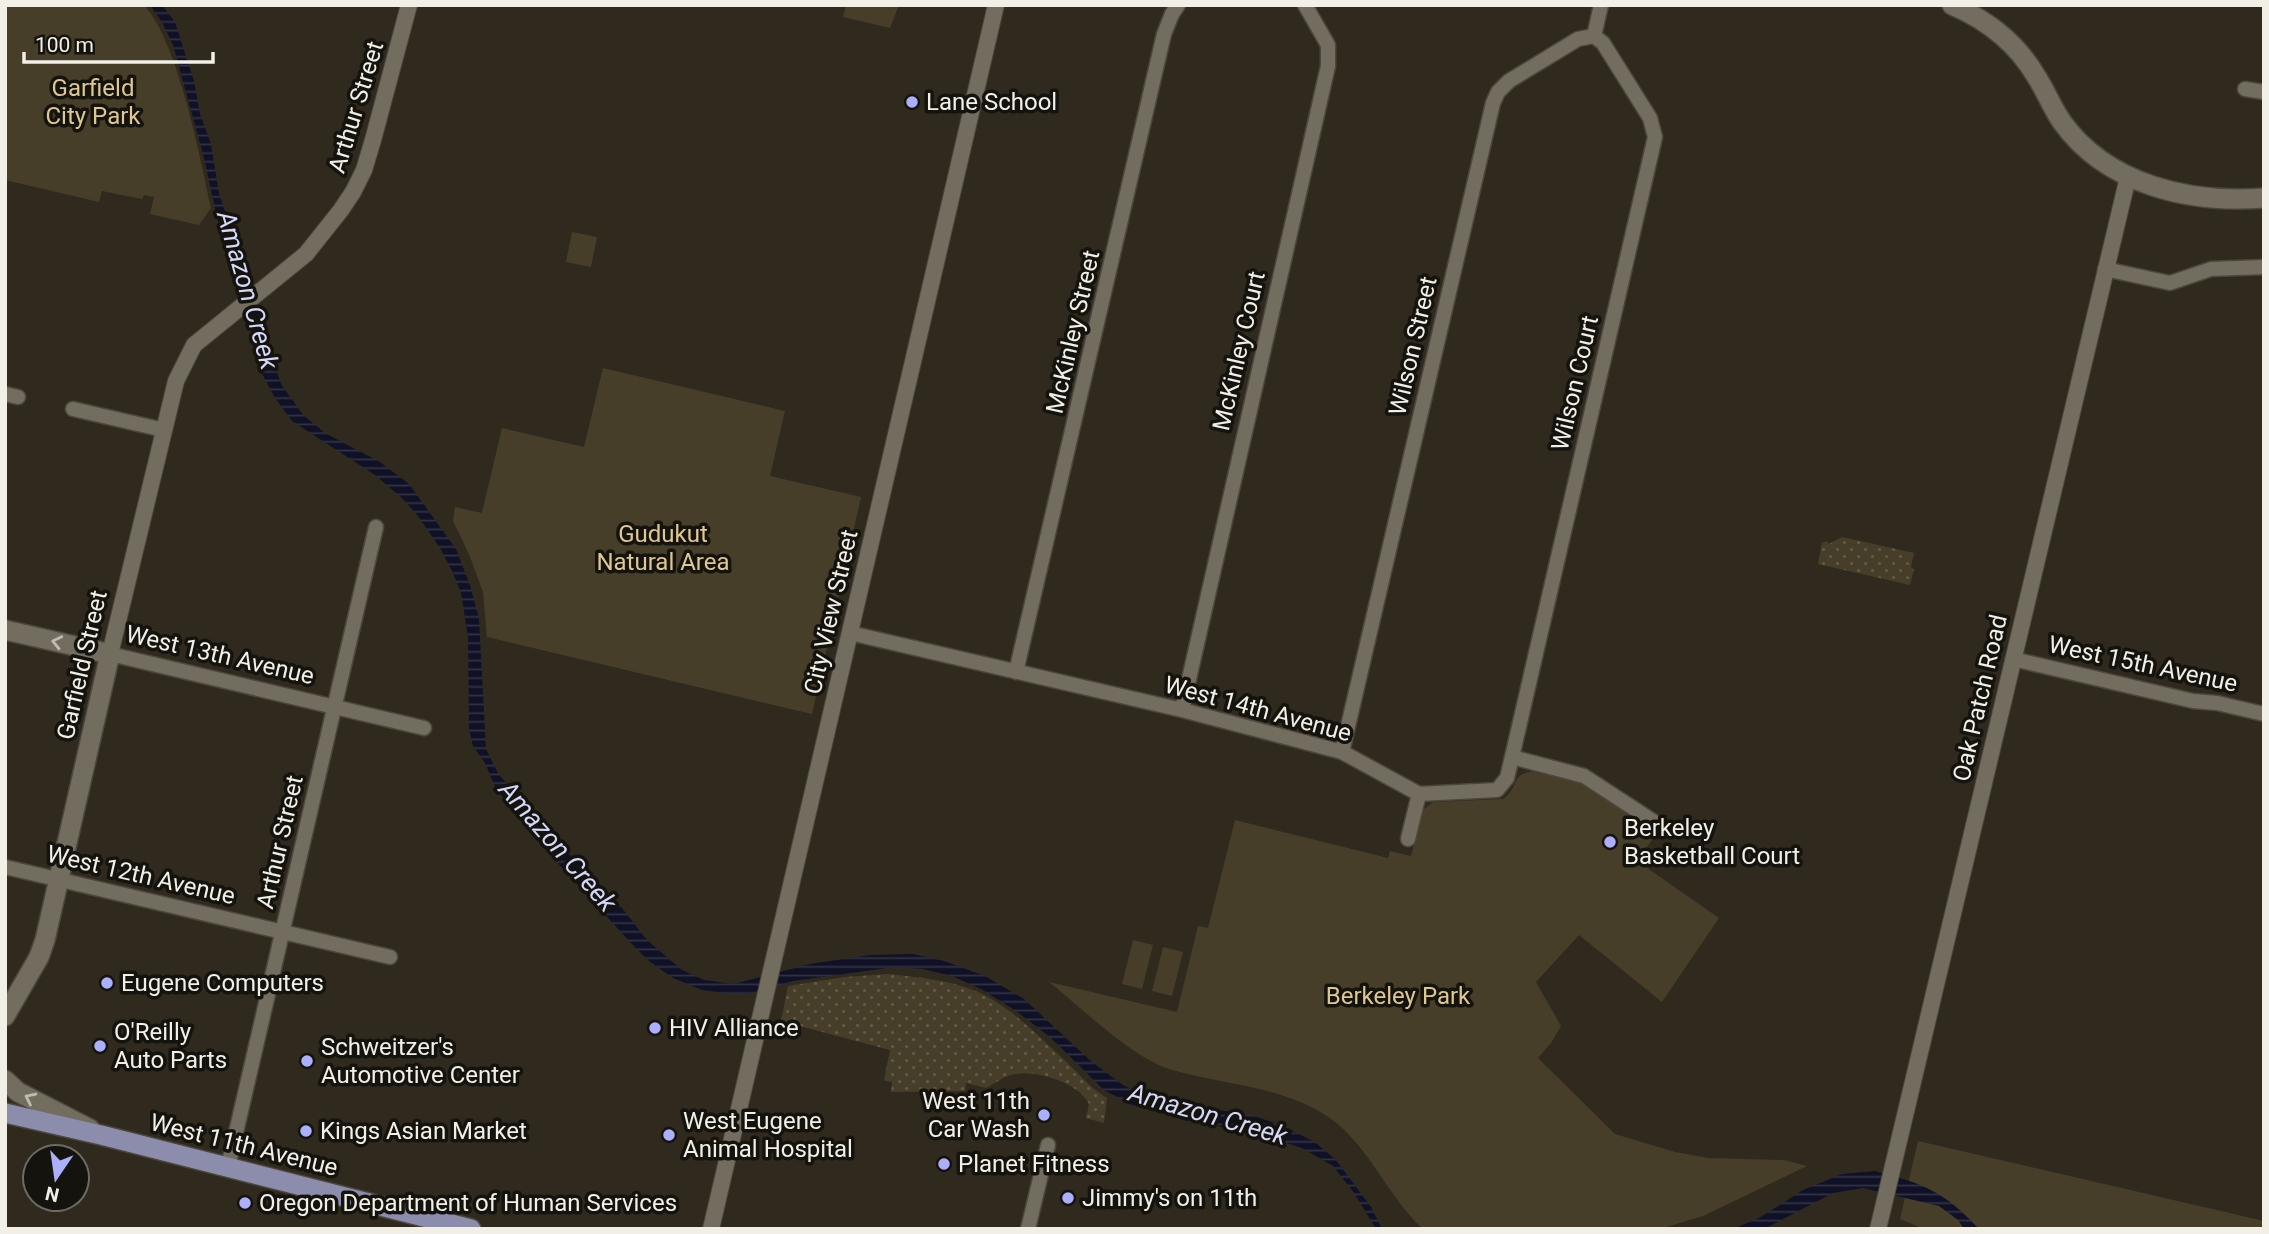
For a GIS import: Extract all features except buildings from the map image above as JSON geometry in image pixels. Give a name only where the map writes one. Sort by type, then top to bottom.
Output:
[{"type":"main road","points":[[1952,5],[1970,13],[2011,42],[2037,76],[2063,123],[2095,156],[2127,177],[2197,196],[2264,198]]},
{"type":"main road","name":"West 13th Avenue","points":[[5,630],[110,654]]},
{"type":"main road","name":"Garfield Street","points":[[6,1017],[45,940],[110,654]]},
{"type":"main road","points":[[5,1080],[18,1092],[101,1135]]},
{"type":"main road","name":"West 11th Avenue","points":[[5,1113],[471,1229]]},
{"type":"street","name":"Arthur Street","points":[[212,328],[306,254],[341,210],[364,170],[409,5]]},
{"type":"street","name":"City View Street","points":[[711,1229],[996,5]]},
{"type":"street","name":"McKinley Street","points":[[1016,672],[1164,34],[1178,5]]},
{"type":"street","name":"McKinley Court","points":[[1182,710],[1328,66],[1328,45],[1305,5]]},
{"type":"street","points":[[1594,36],[1601,5]]},
{"type":"street","name":"Wilson Street","points":[[1342,752],[1495,97],[1509,81],[1578,39],[1594,36]]},
{"type":"street","name":"Wilson Court","points":[[1512,757],[1655,137],[1650,118],[1603,43],[1594,36]]},
{"type":"street","points":[[2245,89],[2264,92]]},
{"type":"street","name":"Oak Patch Road","points":[[1880,1221],[2127,177]]},
{"type":"street","points":[[2105,269],[2171,283],[2211,269],[2264,267]]},
{"type":"street","name":"Garfield Street","points":[[110,654],[176,381],[194,345],[212,328]]},
{"type":"street","points":[[73,409],[164,430]]},
{"type":"street","name":"Arthur Street","points":[[228,1167],[376,527]]},
{"type":"street","name":"West 14th Avenue","points":[[850,633],[1182,710],[1342,752],[1419,794]]},
{"type":"street","name":"West 13th Avenue","points":[[110,654],[424,728]]},
{"type":"street","name":"West 15th Avenue","points":[[2013,659],[2193,701],[2214,702],[2264,714]]},
{"type":"street","points":[[1408,839],[1419,794],[1497,790],[1507,778],[1512,757],[1584,776],[1656,823]]},
{"type":"street","name":"West 12th Avenue","points":[[5,867],[390,957]]},
{"type":"street","points":[[1028,1229],[1048,1145]]},
{"type":"green space","name":"Garfield City Park","points":[[5,5],[144,5],[167,45],[194,131],[211,208],[199,225],[150,214],[154,197],[144,195],[142,199],[102,191],[99,202],[5,180]]},
{"type":"green space","points":[[846,5],[899,5],[890,28],[843,17]]},
{"type":"green space","points":[[572,232],[597,237],[591,267],[566,262]]},
{"type":"green space","name":"Gudukut Natural Area","points":[[603,368],[785,411],[770,476],[861,497],[812,714],[487,637],[483,592],[453,521],[455,507],[482,513],[502,428],[584,447]]},
{"type":"green space","points":[[1842,537],[1914,553],[1910,585],[1818,564],[1822,543],[1827,541],[1829,544]]},
{"type":"green space","name":"Berkeley Park","points":[[1538,771],[1587,784],[1654,830],[1654,837],[1637,861],[1719,918],[1662,1002],[1579,935],[1536,982],[1561,1026],[1538,1058],[1615,1134],[1675,1152],[1708,1158],[1784,1160],[1807,1166],[1703,1216],[1660,1229],[1423,1229],[1398,1201],[1355,1141],[1327,1116],[1290,1098],[1154,1063],[1123,1043],[1049,982],[1177,1012],[1198,926],[1208,928],[1235,820],[1388,858],[1390,851],[1411,856],[1423,810],[1433,802],[1503,799],[1519,777]]},
{"type":"green space","points":[[1133,940],[1153,945],[1142,989],[1122,984]]},
{"type":"green space","points":[[1163,947],[1183,952],[1172,996],[1152,991]]},
{"type":"green space","points":[[888,974],[956,985],[978,992],[1011,1012],[1088,1084],[1107,1098],[1104,1123],[1086,1118],[1089,1104],[1076,1090],[1055,1079],[1031,1074],[1011,1075],[986,1088],[966,1083],[965,1091],[891,1092],[892,1082],[884,1080],[890,1050],[781,1021],[788,986],[845,977]]},
{"type":"green space","points":[[1918,1141],[2264,1221],[2264,1229],[1924,1229],[1900,1219]]},
{"type":"water","name":"Amazon Creek","points":[[150,5],[162,5],[175,22],[211,144],[219,193],[281,384],[303,415],[325,433],[380,462],[409,484],[456,549],[479,619],[486,749],[499,775],[519,796],[538,823],[618,903],[647,940],[682,970],[704,980],[734,984],[810,964],[870,955],[913,954],[944,961],[985,976],[1024,999],[1092,1062],[1123,1085],[1150,1098],[1254,1116],[1281,1125],[1315,1142],[1336,1160],[1371,1207],[1382,1229],[1376,1229],[1354,1193],[1333,1166],[1302,1148],[1258,1134],[1179,1118],[1132,1105],[1104,1090],[1050,1037],[1016,1011],[981,989],[952,976],[923,969],[894,967],[793,981],[751,993],[732,994],[702,990],[673,978],[649,961],[534,837],[495,787],[485,763],[473,746],[469,729],[468,638],[461,593],[440,548],[402,498],[375,475],[292,421],[275,398],[259,368],[252,330],[238,283],[224,249],[204,158],[173,45]]},
{"type":"water","points":[[1875,1171],[1907,1180],[1944,1197],[1979,1229],[1964,1229],[1958,1220],[1939,1206],[1863,1188],[1833,1193],[1764,1229],[1733,1229],[1759,1218],[1803,1190],[1842,1174]]},
{"type":"place","name":"Lane School","points":[[912,102]]},
{"type":"place","name":"Berkeley Basketball Court","points":[[1610,842]]},
{"type":"place","name":"Eugene Computers","points":[[107,983]]},
{"type":"place","name":"HIV Alliance","points":[[655,1028]]},
{"type":"place","name":"O'Reilly Auto Parts","points":[[100,1046]]},
{"type":"place","name":"Schweitzer's Automotive Center","points":[[307,1061]]},
{"type":"place","name":"West 11th Car Wash","points":[[1044,1115]]},
{"type":"place","name":"Kings Asian Market","points":[[306,1131]]},
{"type":"place","name":"West Eugene Animal Hospital","points":[[669,1135]]},
{"type":"place","name":"Planet Fitness","points":[[944,1164]]},
{"type":"place","name":"Jimmy's on 11th","points":[[1068,1198]]},
{"type":"place","name":"Oregon Department of Human Services","points":[[245,1203]]}]
